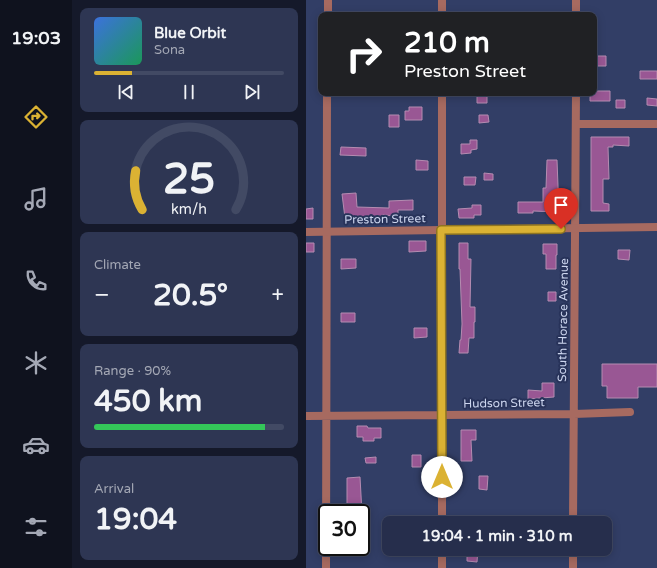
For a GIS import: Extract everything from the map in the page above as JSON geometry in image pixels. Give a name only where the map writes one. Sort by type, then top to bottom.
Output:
[{"type":"street","points":[[328,0],[328,12]]},
{"type":"street","points":[[442,0],[442,12]]},
{"type":"street","points":[[576,0],[576,12]]},
{"type":"street","points":[[326,568],[327,96]]},
{"type":"street","points":[[442,96],[442,516]]},
{"type":"street","name":"South Horace Avenue","points":[[573,516],[576,96]]},
{"type":"street","points":[[576,124],[657,124]]},
{"type":"street","name":"Preston Street","points":[[306,232],[657,227]]},
{"type":"street","name":"Hudson Street","points":[[306,416],[574,414],[630,412]]},
{"type":"street","points":[[442,556],[442,568]]},
{"type":"street","points":[[573,556],[573,568]]},
{"type":"building","points":[[597,56],[606,56],[606,66],[597,66]]},
{"type":"building","points":[[640,71],[657,71],[657,79],[640,79]]},
{"type":"building","points":[[597,91],[610,91],[610,101],[590,101],[590,96],[597,96]]},
{"type":"building","points":[[477,96],[487,96],[487,103],[477,103]]},
{"type":"building","points":[[647,98],[657,99],[657,106],[647,105]]},
{"type":"building","points":[[616,100],[625,100],[625,108],[616,108]]},
{"type":"building","points":[[409,107],[422,107],[422,120],[405,120],[405,111],[409,111]]},
{"type":"building","points":[[389,115],[399,115],[399,127],[389,127]]},
{"type":"building","points":[[479,115],[488,115],[489,122],[479,123]]},
{"type":"building","points":[[591,137],[629,137],[629,146],[613,145],[613,147],[608,147],[609,179],[603,179],[603,203],[609,204],[609,211],[591,211]]},
{"type":"building","points":[[470,140],[477,140],[477,149],[471,150],[471,153],[461,154],[461,144],[470,144]]},
{"type":"building","points":[[341,147],[366,148],[366,156],[340,155]]},
{"type":"building","points":[[416,160],[428,161],[428,170],[416,170]]},
{"type":"building","points":[[547,160],[557,160],[559,212],[533,211],[533,213],[518,213],[518,202],[543,202],[543,188],[546,188]]},
{"type":"building","points":[[484,173],[493,174],[493,180],[484,180]]},
{"type":"building","points":[[464,177],[476,177],[475,185],[464,185]]},
{"type":"building","points":[[356,193],[357,207],[389,208],[389,201],[413,200],[413,210],[398,210],[398,216],[382,215],[382,218],[345,218],[342,194]]},
{"type":"building","points":[[472,205],[481,205],[481,215],[474,215],[474,218],[459,218],[458,209],[472,208]]},
{"type":"building","points":[[313,208],[313,219],[306,219],[306,209]]},
{"type":"building","points":[[409,241],[426,241],[426,251],[409,252]]},
{"type":"building","points":[[306,243],[314,243],[314,252],[306,252]]},
{"type":"building","points":[[459,243],[468,243],[468,259],[471,259],[470,307],[475,307],[474,338],[469,338],[468,353],[459,353],[462,324]]},
{"type":"building","points":[[543,244],[557,244],[556,269],[546,269],[546,254],[543,254]]},
{"type":"building","points":[[618,250],[630,250],[629,260],[618,259]]},
{"type":"building","points":[[341,259],[356,259],[356,268],[341,269]]},
{"type":"building","points":[[548,292],[556,292],[556,301],[548,301]]},
{"type":"building","points":[[341,313],[355,313],[355,322],[341,322]]},
{"type":"building","points":[[414,328],[427,328],[427,337],[414,338]]},
{"type":"building","points":[[602,364],[657,364],[657,387],[638,387],[638,398],[607,398],[607,386],[602,386]]},
{"type":"building","points":[[542,383],[554,383],[554,397],[528,399],[528,390],[542,391]]},
{"type":"building","points":[[357,426],[381,428],[381,438],[374,438],[374,441],[363,441],[363,437],[357,437]]},
{"type":"building","points":[[461,430],[476,430],[476,440],[471,440],[472,461],[461,461]]},
{"type":"building","points":[[412,455],[421,455],[421,467],[412,467]]},
{"type":"building","points":[[376,457],[376,463],[366,463],[365,458]]},
{"type":"building","points":[[479,476],[488,476],[487,490],[479,489]]},
{"type":"building","points":[[360,477],[362,504],[347,504],[347,478]]},
{"type":"building","points":[[467,556],[477,556],[477,562],[467,561]]},
{"type":"route","points":[[442,477],[441,230],[561,229]]}]
